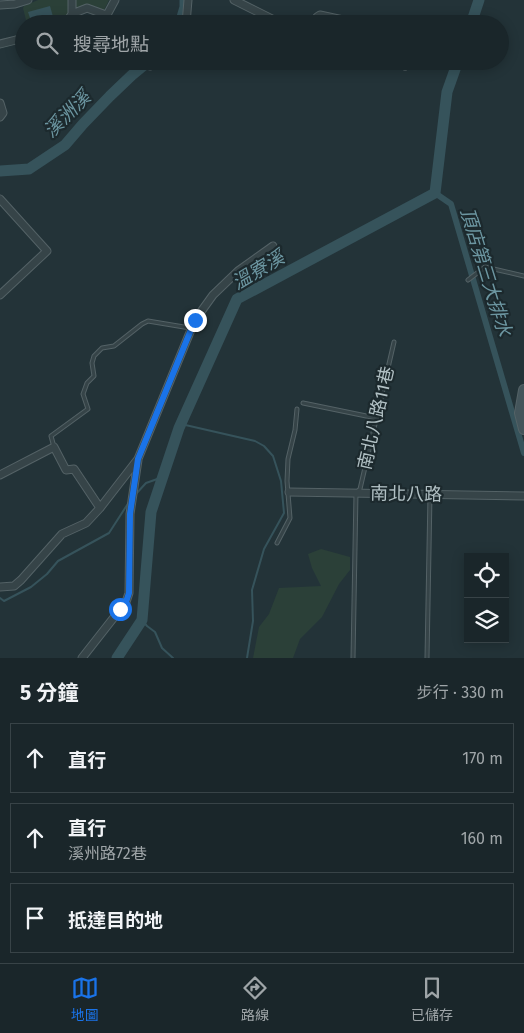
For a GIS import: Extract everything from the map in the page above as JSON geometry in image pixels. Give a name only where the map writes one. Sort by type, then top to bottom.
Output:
[{"type":"street","points":[[0,5],[16,4],[28,0]]},
{"type":"street","points":[[72,0],[72,14],[87,8],[106,15],[114,0]]},
{"type":"street","points":[[187,15],[188,0]]},
{"type":"street","points":[[234,0],[264,15]]},
{"type":"street","points":[[0,44],[15,40]]},
{"type":"street","points":[[0,103],[3,113],[0,117]]},
{"type":"street","points":[[0,198],[47,251],[0,295]]},
{"type":"street","points":[[82,658],[126,602],[129,593],[130,514],[138,459],[191,328],[213,295],[238,271],[273,246]]},
{"type":"street","points":[[524,390],[520,413],[524,429]]},
{"type":"street","points":[[0,475],[54,447],[66,470],[74,469],[100,508]]},
{"type":"street","points":[[0,587],[14,586],[62,534],[86,523],[138,459]]},
{"type":"street","name":"南北八路","points":[[289,492],[524,496]]},
{"type":"lane","points":[[468,280],[485,267],[524,276]]},
{"type":"lane","points":[[54,447],[51,436],[88,409],[83,394],[87,383],[94,376],[92,363],[94,356],[102,348],[114,346],[148,321],[191,328]]},
{"type":"lane","name":"南北八路11巷","points":[[353,658],[356,493],[360,489],[394,342]]},
{"type":"lane","points":[[303,403],[376,418]]},
{"type":"lane","points":[[277,543],[290,518],[288,459],[295,430],[297,409]]},
{"type":"lane","points":[[427,658],[430,495]]},
{"type":"green space","points":[[38,0],[109,0],[103,12],[95,6],[75,8],[69,15],[25,15],[24,6]]},
{"type":"green space","points":[[321,549],[350,557],[350,570],[339,584],[322,617],[300,639],[293,658],[253,658],[259,627],[269,614],[279,588],[321,586],[312,568],[308,554]]},
{"type":"water","points":[[50,6],[52,15],[29,15],[28,12]]},
{"type":"waterway","name":"溪洲溪","points":[[183,15],[185,0]]},
{"type":"waterway","name":"溫寮溪","points":[[474,15],[479,0]]},
{"type":"waterway","name":"溪洲溪","points":[[0,171],[29,169],[65,145],[110,96],[138,70]]},
{"type":"waterway","name":"溫寮溪","points":[[117,658],[142,620],[151,512],[179,428],[237,299],[435,193],[447,92],[455,70]]},
{"type":"waterway","name":"頂店第三大排水","points":[[435,193],[451,204],[524,453]]},
{"type":"waterway","points":[[181,424],[255,441],[264,446],[273,456],[281,481],[284,513],[264,549],[252,590],[253,621],[247,658]]},
{"type":"waterway","points":[[135,495],[146,483],[163,477]]},
{"type":"waterway","points":[[0,598],[4,601],[31,587],[47,574],[58,561],[109,533],[129,502]]},
{"type":"waterway","points":[[142,620],[155,632],[162,648],[173,658]]},
{"type":"route","points":[[120,609],[126,602],[129,593],[130,514],[138,459],[195,320]]}]
